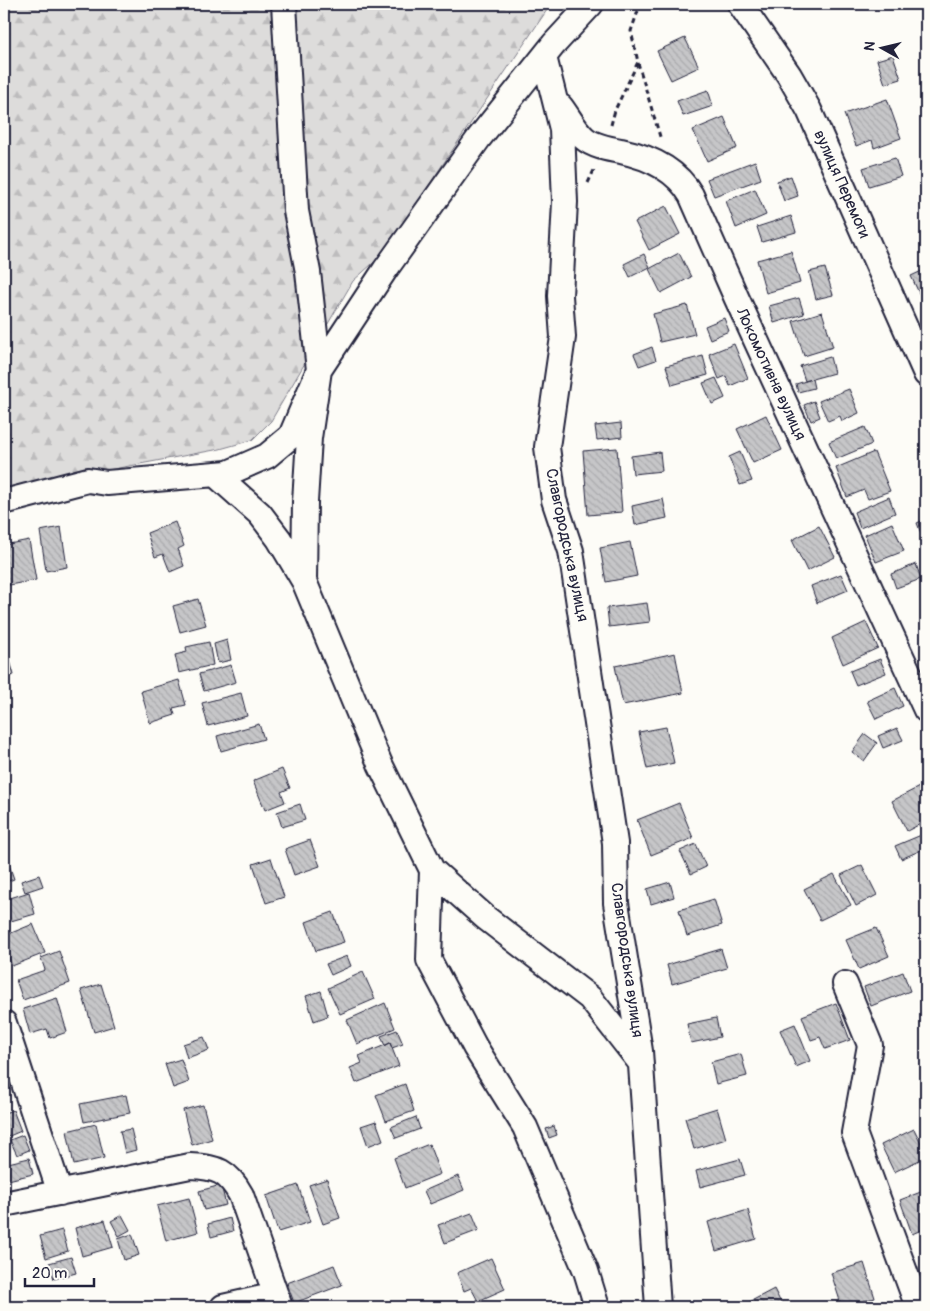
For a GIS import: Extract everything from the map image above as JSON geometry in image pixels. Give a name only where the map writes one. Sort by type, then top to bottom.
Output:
[{"type":"street","points":[[284,4],[296,211],[308,272],[320,370]]},
{"type":"street","points":[[4,502],[88,480],[107,483],[228,473],[267,456],[290,436],[320,370],[385,270],[479,138],[544,57],[590,4]]},
{"type":"street","name":"вулиця Перемоги","points":[[740,4],[789,75],[809,110],[926,374]]},
{"type":"street","name":"Славгородська вулиця","points":[[544,57],[562,129],[565,202],[560,296],[563,337],[547,447],[554,500],[571,551],[615,843],[616,903],[641,1063],[658,1307]]},
{"type":"street","name":"Локомотивна вулиця","points":[[555,99],[584,139],[605,148],[647,159],[662,166],[684,183],[926,710]]},
{"type":"street","name":"Славгородська вулиця","points":[[304,581],[305,502],[309,438],[320,370]]},
{"type":"street","name":"Славгородська вулиця","points":[[204,475],[260,514],[279,539],[304,581],[380,764],[432,870],[486,918],[590,998],[641,1063]]},
{"type":"street","name":"Славгородська вулиця","points":[[432,870],[429,960],[475,1047],[525,1127],[586,1271],[597,1307]]},
{"type":"street","points":[[845,984],[870,1045],[854,1133],[918,1307]]},
{"type":"street","points":[[4,1023],[60,1193]]},
{"type":"street","points":[[4,1204],[190,1166],[218,1170],[234,1182],[241,1195],[278,1301],[223,1307]]},
{"type":"path","points":[[643,4],[638,10],[631,31],[638,62],[671,172]]},
{"type":"path","points":[[587,185],[605,148],[615,110],[638,62]]},
{"type":"green space","points":[[4,4],[551,4],[381,256],[353,281],[271,421],[252,440],[220,449],[60,479],[4,495]]},
{"type":"building","points":[[685,38],[699,67],[671,80],[657,51]]},
{"type":"building","points":[[893,55],[901,79],[885,84],[877,60]]},
{"type":"building","points":[[708,90],[713,106],[683,116],[677,101]]},
{"type":"building","points":[[887,99],[901,138],[874,148],[872,140],[856,146],[844,114]]},
{"type":"building","points":[[724,117],[737,148],[707,161],[693,130]]},
{"type":"building","points":[[895,158],[901,176],[869,186],[863,168]]},
{"type":"building","points":[[755,161],[761,179],[714,196],[707,179]]},
{"type":"building","points":[[791,176],[798,196],[784,201],[777,181]]},
{"type":"building","points":[[755,189],[766,215],[736,228],[726,201]]},
{"type":"building","points":[[666,206],[680,234],[649,250],[635,222]]},
{"type":"building","points":[[791,216],[796,232],[762,242],[757,227]]},
{"type":"building","points":[[791,251],[800,283],[766,293],[757,260]]},
{"type":"building","points":[[679,253],[691,277],[661,293],[649,269]]},
{"type":"building","points":[[644,254],[650,267],[630,277],[624,264]]},
{"type":"building","points":[[825,268],[833,295],[816,299],[809,272]]},
{"type":"building","points":[[926,269],[926,308],[911,276]]},
{"type":"building","points":[[799,298],[804,314],[774,323],[769,306]]},
{"type":"building","points":[[687,305],[695,334],[660,342],[653,314]]},
{"type":"building","points":[[822,312],[833,347],[804,356],[793,321]]},
{"type":"building","points":[[724,318],[729,331],[710,339],[705,326]]},
{"type":"building","points":[[734,344],[748,378],[730,386],[726,376],[719,379],[709,354]]},
{"type":"building","points":[[652,347],[656,360],[639,366],[634,354]]},
{"type":"building","points":[[703,356],[708,375],[672,385],[666,366]]},
{"type":"building","points":[[830,357],[834,373],[805,381],[800,366]]},
{"type":"building","points":[[716,378],[725,398],[712,404],[703,383]]},
{"type":"building","points":[[812,379],[814,388],[798,392],[796,384]]},
{"type":"building","points":[[849,389],[859,413],[842,421],[840,416],[828,421],[819,401]]},
{"type":"building","points":[[814,401],[820,417],[811,421],[804,405]]},
{"type":"building","points":[[766,415],[782,450],[753,463],[737,429]]},
{"type":"building","points":[[621,423],[622,437],[597,440],[595,426]]},
{"type":"building","points":[[865,427],[872,444],[836,459],[829,442]]},
{"type":"building","points":[[617,448],[622,512],[588,515],[583,451]]},
{"type":"building","points":[[660,452],[662,471],[633,474],[631,456]]},
{"type":"building","points":[[740,452],[752,481],[740,485],[729,457]]},
{"type":"building","points":[[874,452],[890,491],[868,499],[864,490],[847,497],[836,468]]},
{"type":"building","points":[[889,497],[895,513],[860,528],[854,512]]},
{"type":"building","points":[[663,499],[667,518],[635,525],[632,506]]},
{"type":"building","points":[[926,519],[926,546],[917,523]]},
{"type":"building","points":[[175,522],[184,546],[178,549],[184,566],[170,572],[163,554],[155,557],[147,533]]},
{"type":"building","points":[[892,523],[904,551],[876,562],[865,535]]},
{"type":"building","points":[[819,526],[835,557],[807,571],[792,540]]},
{"type":"building","points":[[61,527],[67,567],[46,571],[40,531]]},
{"type":"building","points":[[29,540],[36,580],[4,586],[4,545]]},
{"type":"building","points":[[630,542],[637,576],[606,582],[600,548]]},
{"type":"building","points":[[916,564],[921,579],[896,588],[891,574]]},
{"type":"building","points":[[841,574],[848,590],[817,603],[811,586]]},
{"type":"building","points":[[198,599],[206,625],[180,632],[173,606]]},
{"type":"building","points":[[647,603],[650,622],[609,627],[607,608]]},
{"type":"building","points":[[866,622],[878,648],[843,664],[832,638]]},
{"type":"building","points":[[227,640],[231,660],[218,663],[214,644]]},
{"type":"building","points":[[209,642],[213,665],[179,673],[175,655],[187,652],[186,647]]},
{"type":"building","points":[[4,646],[6,646],[14,675],[4,678]]},
{"type":"building","points":[[675,653],[683,693],[623,705],[615,666]]},
{"type":"building","points":[[880,659],[886,673],[856,685],[850,671]]},
{"type":"building","points":[[231,665],[236,682],[204,691],[199,674]]},
{"type":"building","points":[[179,680],[186,705],[173,708],[175,715],[150,723],[141,691]]},
{"type":"building","points":[[895,688],[903,706],[876,719],[867,701]]},
{"type":"building","points":[[241,693],[247,716],[208,726],[202,703]]},
{"type":"building","points":[[259,724],[264,739],[221,751],[217,736]]},
{"type":"building","points":[[666,727],[674,763],[647,769],[639,732]]},
{"type":"building","points":[[897,728],[903,740],[883,748],[878,736]]},
{"type":"building","points":[[865,734],[877,743],[864,761],[852,752]]},
{"type":"building","points":[[282,769],[290,788],[281,792],[285,802],[265,810],[253,781]]},
{"type":"building","points":[[923,785],[926,791],[926,821],[907,831],[892,801]]},
{"type":"building","points":[[679,803],[693,838],[651,855],[637,820]]},
{"type":"building","points":[[300,804],[305,820],[282,827],[277,812]]},
{"type":"building","points":[[926,833],[926,848],[901,859],[895,846]]},
{"type":"building","points":[[310,840],[320,866],[294,875],[285,849]]},
{"type":"building","points":[[696,844],[706,867],[691,874],[680,851]]},
{"type":"building","points":[[4,850],[14,879],[4,883]]},
{"type":"building","points":[[271,858],[284,897],[266,903],[253,864]]},
{"type":"building","points":[[862,865],[877,895],[856,906],[841,875]]},
{"type":"building","points":[[834,874],[851,905],[820,920],[804,889]]},
{"type":"building","points":[[39,875],[43,886],[25,892],[21,881]]},
{"type":"building","points":[[670,882],[674,897],[651,904],[647,889]]},
{"type":"building","points":[[29,892],[35,914],[4,923],[4,900]]},
{"type":"building","points":[[714,899],[722,925],[687,936],[679,910]]},
{"type":"building","points":[[333,912],[344,942],[316,951],[306,922]]},
{"type":"building","points":[[33,924],[45,953],[12,966],[4,944],[4,936]]},
{"type":"building","points":[[876,928],[889,956],[859,969],[846,940]]},
{"type":"building","points":[[721,949],[727,968],[672,984],[667,965]]},
{"type":"building","points":[[59,951],[70,983],[23,1000],[16,980],[45,970],[41,958]]},
{"type":"building","points":[[347,956],[351,966],[331,975],[326,964]]},
{"type":"building","points":[[363,972],[375,999],[340,1014],[328,988]]},
{"type":"building","points":[[903,972],[910,991],[871,1006],[864,987]]},
{"type":"building","points":[[101,984],[114,1026],[94,1032],[81,990]]},
{"type":"building","points":[[321,991],[328,1016],[314,1021],[306,996]]},
{"type":"building","points":[[57,998],[67,1032],[50,1038],[47,1029],[30,1034],[23,1009]]},
{"type":"building","points":[[385,1003],[395,1028],[357,1044],[347,1020]]},
{"type":"building","points":[[836,1003],[850,1040],[825,1049],[820,1037],[811,1040],[802,1016]]},
{"type":"building","points":[[716,1018],[720,1037],[691,1043],[687,1024]]},
{"type":"building","points":[[795,1024],[810,1061],[796,1067],[780,1030]]},
{"type":"building","points":[[397,1030],[403,1044],[392,1048],[390,1043],[385,1046],[381,1036]]},
{"type":"building","points":[[204,1037],[209,1050],[187,1058],[183,1044]]},
{"type":"building","points":[[390,1043],[399,1066],[356,1083],[350,1068],[362,1063],[359,1056]]},
{"type":"building","points":[[741,1054],[747,1076],[716,1084],[711,1062]]},
{"type":"building","points":[[181,1059],[189,1082],[173,1088],[165,1064]]},
{"type":"building","points":[[405,1084],[414,1111],[386,1121],[376,1095]]},
{"type":"building","points":[[126,1095],[130,1113],[84,1122],[80,1104]]},
{"type":"building","points":[[203,1105],[212,1139],[192,1145],[183,1110]]},
{"type":"building","points":[[717,1108],[726,1139],[694,1149],[685,1118]]},
{"type":"building","points":[[13,1110],[21,1131],[7,1137],[4,1129],[4,1113]]},
{"type":"building","points":[[416,1117],[420,1129],[396,1138],[391,1127]]},
{"type":"building","points":[[376,1121],[383,1140],[368,1146],[361,1126]]},
{"type":"building","points":[[96,1124],[104,1158],[74,1165],[67,1131]]},
{"type":"building","points":[[554,1126],[557,1135],[549,1138],[546,1129]]},
{"type":"building","points":[[131,1129],[136,1150],[125,1153],[120,1131]]},
{"type":"building","points":[[914,1129],[926,1153],[926,1157],[894,1172],[881,1145]]},
{"type":"building","points":[[23,1135],[29,1150],[17,1155],[10,1140]]},
{"type":"building","points":[[429,1144],[440,1174],[405,1188],[394,1158]]},
{"type":"building","points":[[29,1158],[33,1174],[4,1181],[4,1164]]},
{"type":"building","points":[[740,1159],[745,1175],[700,1187],[696,1171]]},
{"type":"building","points":[[458,1176],[464,1190],[430,1204],[424,1191]]},
{"type":"building","points":[[327,1179],[340,1218],[323,1224],[309,1185]]},
{"type":"building","points":[[221,1185],[226,1205],[204,1210],[199,1191]]},
{"type":"building","points":[[298,1185],[310,1222],[278,1232],[266,1196]]},
{"type":"building","points":[[926,1190],[926,1228],[912,1234],[900,1200]]},
{"type":"building","points":[[189,1198],[198,1232],[166,1241],[157,1206]]},
{"type":"building","points":[[748,1210],[756,1239],[716,1251],[708,1222]]},
{"type":"building","points":[[472,1213],[479,1230],[445,1243],[438,1225]]},
{"type":"building","points":[[122,1215],[130,1230],[119,1236],[111,1221]]},
{"type":"building","points":[[230,1218],[233,1231],[211,1237],[208,1224]]},
{"type":"building","points":[[105,1220],[113,1247],[82,1256],[75,1228]]},
{"type":"building","points":[[62,1230],[68,1251],[46,1258],[40,1236]]},
{"type":"building","points":[[132,1234],[139,1255],[124,1260],[118,1239]]},
{"type":"building","points":[[71,1257],[76,1273],[54,1279],[49,1263]]},
{"type":"building","points":[[491,1258],[505,1289],[478,1301],[471,1288],[464,1291],[457,1273]]},
{"type":"building","points":[[864,1263],[875,1298],[842,1307],[831,1273]]},
{"type":"building","points":[[334,1265],[342,1285],[294,1303],[287,1283]]},
{"type":"building","points":[[774,1289],[782,1305],[778,1307],[740,1307]]}]
